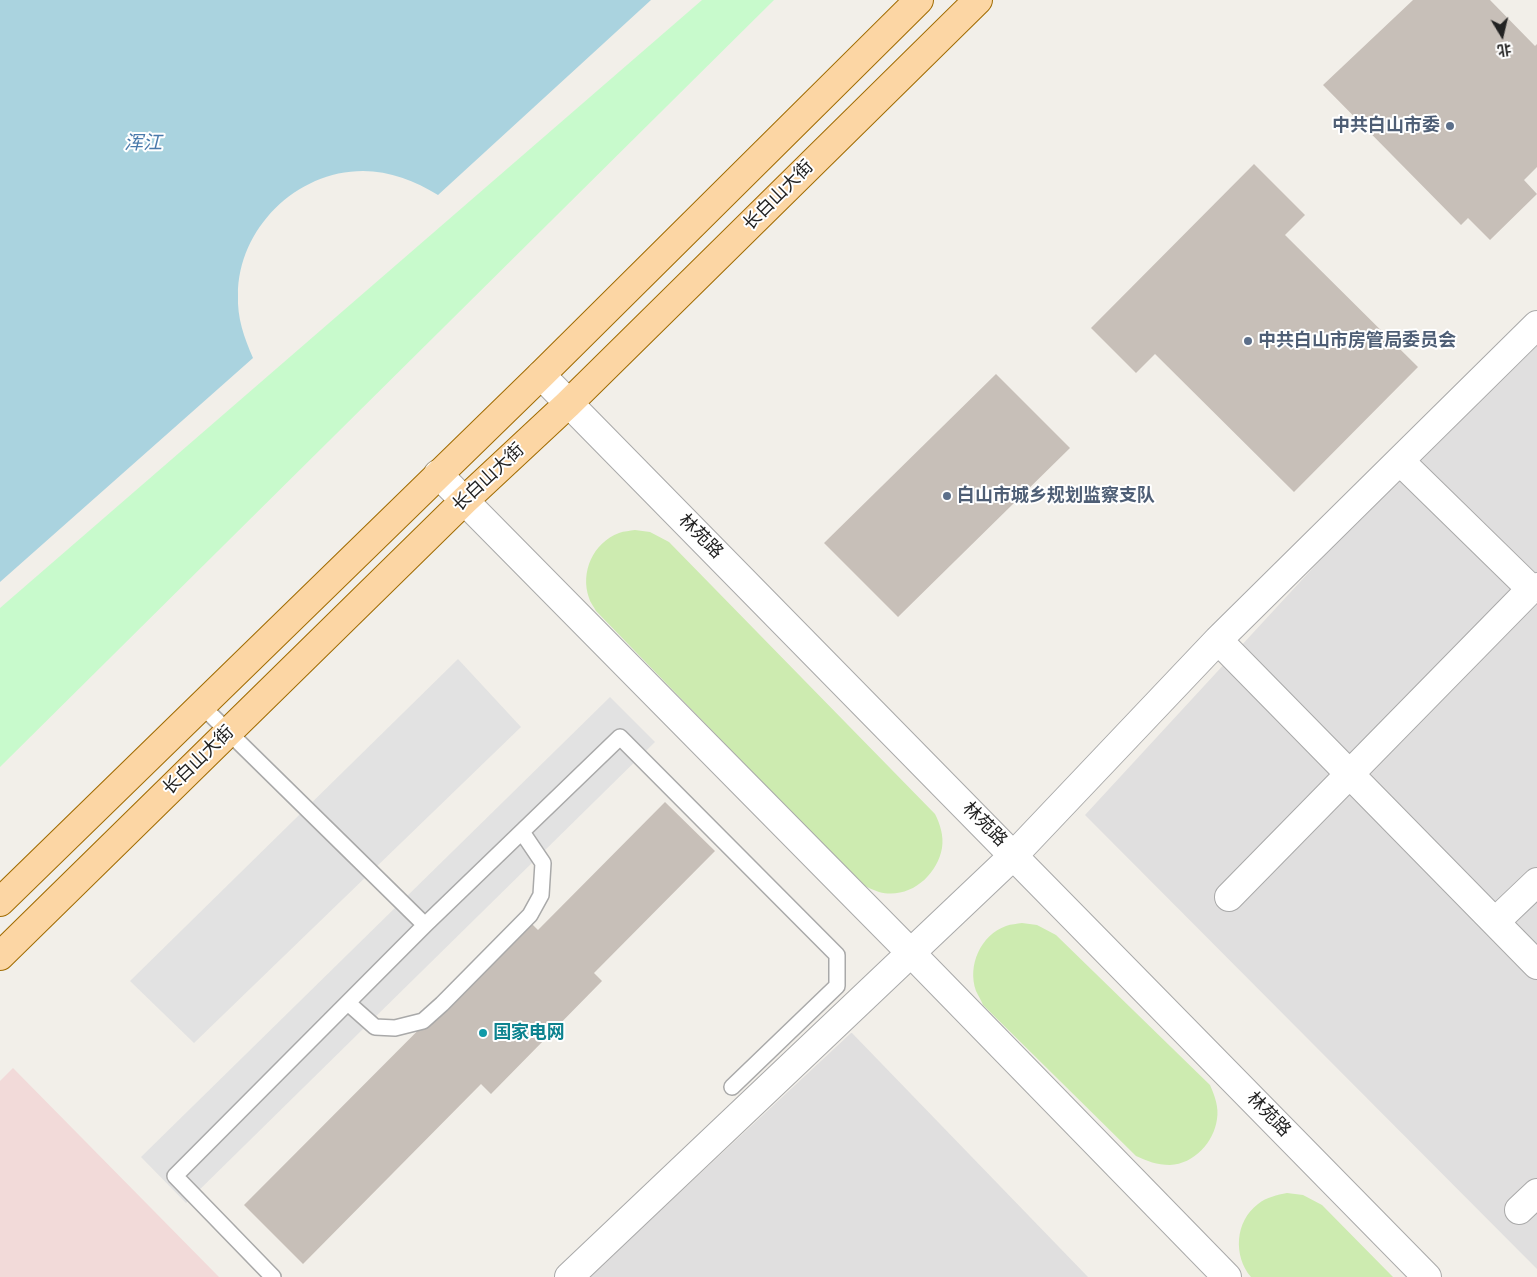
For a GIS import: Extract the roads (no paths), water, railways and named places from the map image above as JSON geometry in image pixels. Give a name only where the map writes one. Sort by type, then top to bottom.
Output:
[{"type":"main road","points":[[0,902],[541,375],[919,0]]},
{"type":"main road","name":"长白山大街","points":[[0,956],[465,500],[568,404],[978,0]]},
{"type":"street","points":[[569,1277],[1014,855],[1218,640],[1537,325]]},
{"type":"street","name":"林苑路","points":[[541,375],[1427,1277]]},
{"type":"street","points":[[1229,897],[1534,588],[1400,461]]},
{"type":"street","points":[[438,474],[911,953],[1227,1277]]},
{"type":"street","points":[[1218,640],[1537,965]]},
{"type":"street","points":[[1495,922],[1537,882]]},
{"type":"lane","points":[[202,705],[426,925]]},
{"type":"lane","points":[[274,1277],[174,1176],[426,925],[620,737],[837,955],[837,986],[732,1087]]},
{"type":"lane","points":[[348,1003],[375,1027],[395,1028],[422,1021],[442,1004],[530,915],[541,895],[543,863],[522,832]]},
{"type":"water","name":"浑江","points":[[0,0],[651,0],[438,195],[420,185],[393,175],[363,171],[338,174],[315,181],[294,193],[275,208],[260,227],[248,248],[241,271],[238,295],[240,320],[253,358],[0,582]]},
{"type":"place","name":"中共白山市委","points":[[1450,126]]},
{"type":"place","name":"中共白山市房管局委员会","points":[[1248,341]]},
{"type":"place","name":"白山市城乡规划监察支队","points":[[947,496]]},
{"type":"place","name":"国家电网","points":[[483,1033]]}]
